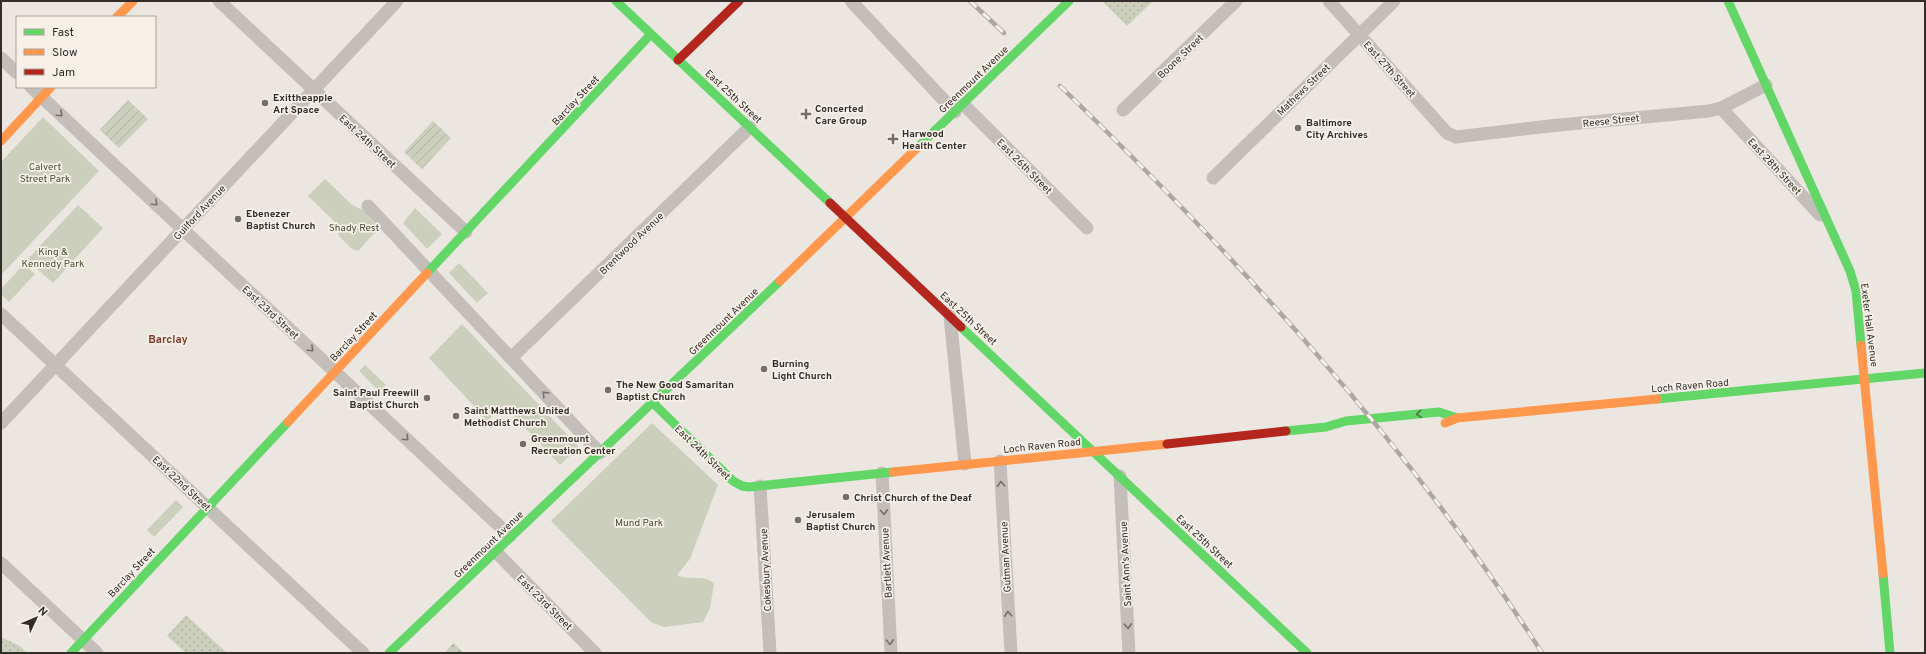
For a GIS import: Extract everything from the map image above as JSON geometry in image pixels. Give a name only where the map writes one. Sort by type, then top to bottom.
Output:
[{"type":"main road","points":[[118,16],[133,1]]},
{"type":"main road","name":"East 25th Street","points":[[616,1],[1307,653]]},
{"type":"main road","points":[[678,60],[739,1]]},
{"type":"main road","name":"Greenmount Avenue","points":[[389,653],[510,536],[653,404],[1069,1]]},
{"type":"main road","name":"Exeter Hall Avenue","points":[[1728,1],[1850,271],[1856,291],[1890,653]]},
{"type":"main road","name":"Barclay Street","points":[[71,653],[651,34]]},
{"type":"main road","points":[[1,141],[50,88]]},
{"type":"main road","name":"Loch Raven Road","points":[[1434,425],[1442,424],[1457,418],[1925,373]]},
{"type":"main road","name":"East 24th Street","points":[[653,404],[732,481],[742,486],[760,486]]},
{"type":"main road","name":"Loch Raven Road","points":[[760,486],[1326,427],[1346,421],[1439,412],[1457,418]]},
{"type":"main road","name":"Loch Raven Road","points":[[1326,427],[1340,431]]},
{"type":"street","name":"East 24th Street","points":[[219,1],[466,232]]},
{"type":"street","name":"Guilford Avenue","points":[[1,423],[397,1]]},
{"type":"street","name":"East 26th Street","points":[[851,1],[959,108],[1088,228]]},
{"type":"street","name":"Boone Street","points":[[1123,110],[1236,1]]},
{"type":"street","name":"East 27th Street","points":[[1329,1],[1451,136]]},
{"type":"street","name":"Mathews Street","points":[[1213,178],[1394,1]]},
{"type":"street","points":[[1,58],[16,73]]},
{"type":"street","name":"Reese Street","points":[[1451,136],[1456,137],[1709,112],[1721,108],[1766,85]]},
{"type":"street","name":"East 23rd Street","points":[[32,88],[510,536]]},
{"type":"street","name":"East 28th Street","points":[[1721,108],[1828,224]]},
{"type":"street","name":"Brentwood Avenue","points":[[511,358],[750,127]]},
{"type":"street","points":[[368,206],[600,453]]},
{"type":"street","name":"East 22nd Street","points":[[1,314],[363,653]]},
{"type":"street","points":[[950,316],[965,464]]},
{"type":"street","name":"Gutman Avenue","points":[[1000,461],[1011,653]]},
{"type":"street","name":"Bartlett Avenue","points":[[882,473],[891,653]]},
{"type":"street","name":"Saint Ann's Avenue","points":[[1120,476],[1129,653]]},
{"type":"street","name":"Cokesbury Avenue","points":[[760,486],[770,653]]},
{"type":"street","name":"East 23rd Street","points":[[495,551],[595,653]]},
{"type":"street","points":[[1,564],[97,653]]},
{"type":"green space","points":[[1102,1],[1153,1],[1127,26]]},
{"type":"green space","points":[[128,100],[148,119],[119,148],[100,130]]},
{"type":"green space","name":"Calvert Street Park","points":[[43,117],[99,171],[1,275],[1,162]]},
{"type":"green space","points":[[433,121],[451,138],[422,169],[404,152]]},
{"type":"green space","name":"Shady Rest","points":[[325,179],[352,205],[363,210],[379,228],[358,251],[352,249],[339,236],[336,223],[308,196]]},
{"type":"green space","name":"King & Kennedy Park","points":[[78,205],[103,228],[53,283],[27,260]]},
{"type":"green space","points":[[415,208],[442,234],[427,249],[403,223]]},
{"type":"green space","points":[[459,263],[488,293],[477,303],[449,273]]},
{"type":"green space","points":[[24,264],[35,274],[9,302],[1,294],[1,289]]},
{"type":"green space","points":[[462,324],[579,447],[560,465],[504,405],[486,422],[476,408],[429,358]]},
{"type":"green space","points":[[365,365],[386,385],[380,392],[359,371]]},
{"type":"green space","name":"Mund Park","points":[[652,423],[718,485],[690,559],[677,575],[687,578],[707,579],[714,584],[710,608],[703,622],[664,627],[651,622],[551,521]]},
{"type":"green space","points":[[176,500],[183,507],[154,537],[147,530]]},
{"type":"green space","points":[[186,615],[227,653],[186,653],[167,636]]},
{"type":"green space","points":[[1,637],[20,646],[27,653],[1,653]]},
{"type":"green space","points":[[454,643],[463,653],[448,653],[446,651]]},
{"type":"railway","points":[[970,1],[1004,33]]},
{"type":"railway","points":[[1060,86],[1127,151],[1192,218],[1256,286],[1318,356],[1378,427],[1435,500],[1490,575],[1542,653]]},
{"type":"traffic: fast","points":[[616,1],[830,203]]},
{"type":"traffic: fast","points":[[918,147],[1069,1]]},
{"type":"traffic: fast","points":[[1728,1],[1850,271],[1856,291],[1861,345]]},
{"type":"traffic: fast","points":[[427,273],[651,34]]},
{"type":"traffic: fast","points":[[389,653],[780,281]]},
{"type":"traffic: fast","points":[[961,327],[1307,653]]},
{"type":"traffic: fast","points":[[1657,399],[1925,373]]},
{"type":"traffic: fast","points":[[653,403],[733,481],[742,486],[749,487],[893,472]]},
{"type":"traffic: fast","points":[[1286,431],[1326,427],[1346,421],[1439,412],[1457,418]]},
{"type":"traffic: fast","points":[[71,653],[288,422]]},
{"type":"traffic: fast","points":[[1883,574],[1890,653]]},
{"type":"traffic: slow","points":[[118,16],[133,1]]},
{"type":"traffic: slow","points":[[1,141],[50,88]]},
{"type":"traffic: slow","points":[[780,281],[918,147]]},
{"type":"traffic: slow","points":[[288,422],[427,273]]},
{"type":"traffic: slow","points":[[1861,345],[1883,574]]},
{"type":"traffic: slow","points":[[1445,423],[1457,418],[1657,399]]},
{"type":"traffic: slow","points":[[893,472],[1167,444]]},
{"type":"traffic: jam","points":[[678,60],[739,1]]},
{"type":"traffic: jam","points":[[830,203],[961,327]]},
{"type":"traffic: jam","points":[[1167,444],[1286,431]]},
{"type":"place","name":"Exittheapple Art Space","points":[[265,103]]},
{"type":"place","name":"Concerted Care Group","points":[[806,114]]},
{"type":"place","name":"Baltimore City Archives","points":[[1298,128]]},
{"type":"place","name":"Harwood Health Center","points":[[893,139]]},
{"type":"place","name":"Ebenezer Baptist Church","points":[[238,219]]},
{"type":"place","name":"Burning Light Church","points":[[764,369]]},
{"type":"place","name":"The New Good Samaritan Baptist Church","points":[[608,390]]},
{"type":"place","name":"Saint Paul Freewill Baptist Church","points":[[427,398]]},
{"type":"place","name":"Saint Matthews United Methodist Church","points":[[456,416]]},
{"type":"place","name":"Greenmount Recreation Center","points":[[523,444]]},
{"type":"place","name":"Christ Church of the Deaf","points":[[846,497]]},
{"type":"place","name":"Jerusalem Baptist Church","points":[[798,520]]},
{"type":"district","name":"Barclay","points":[[168,339]]}]
